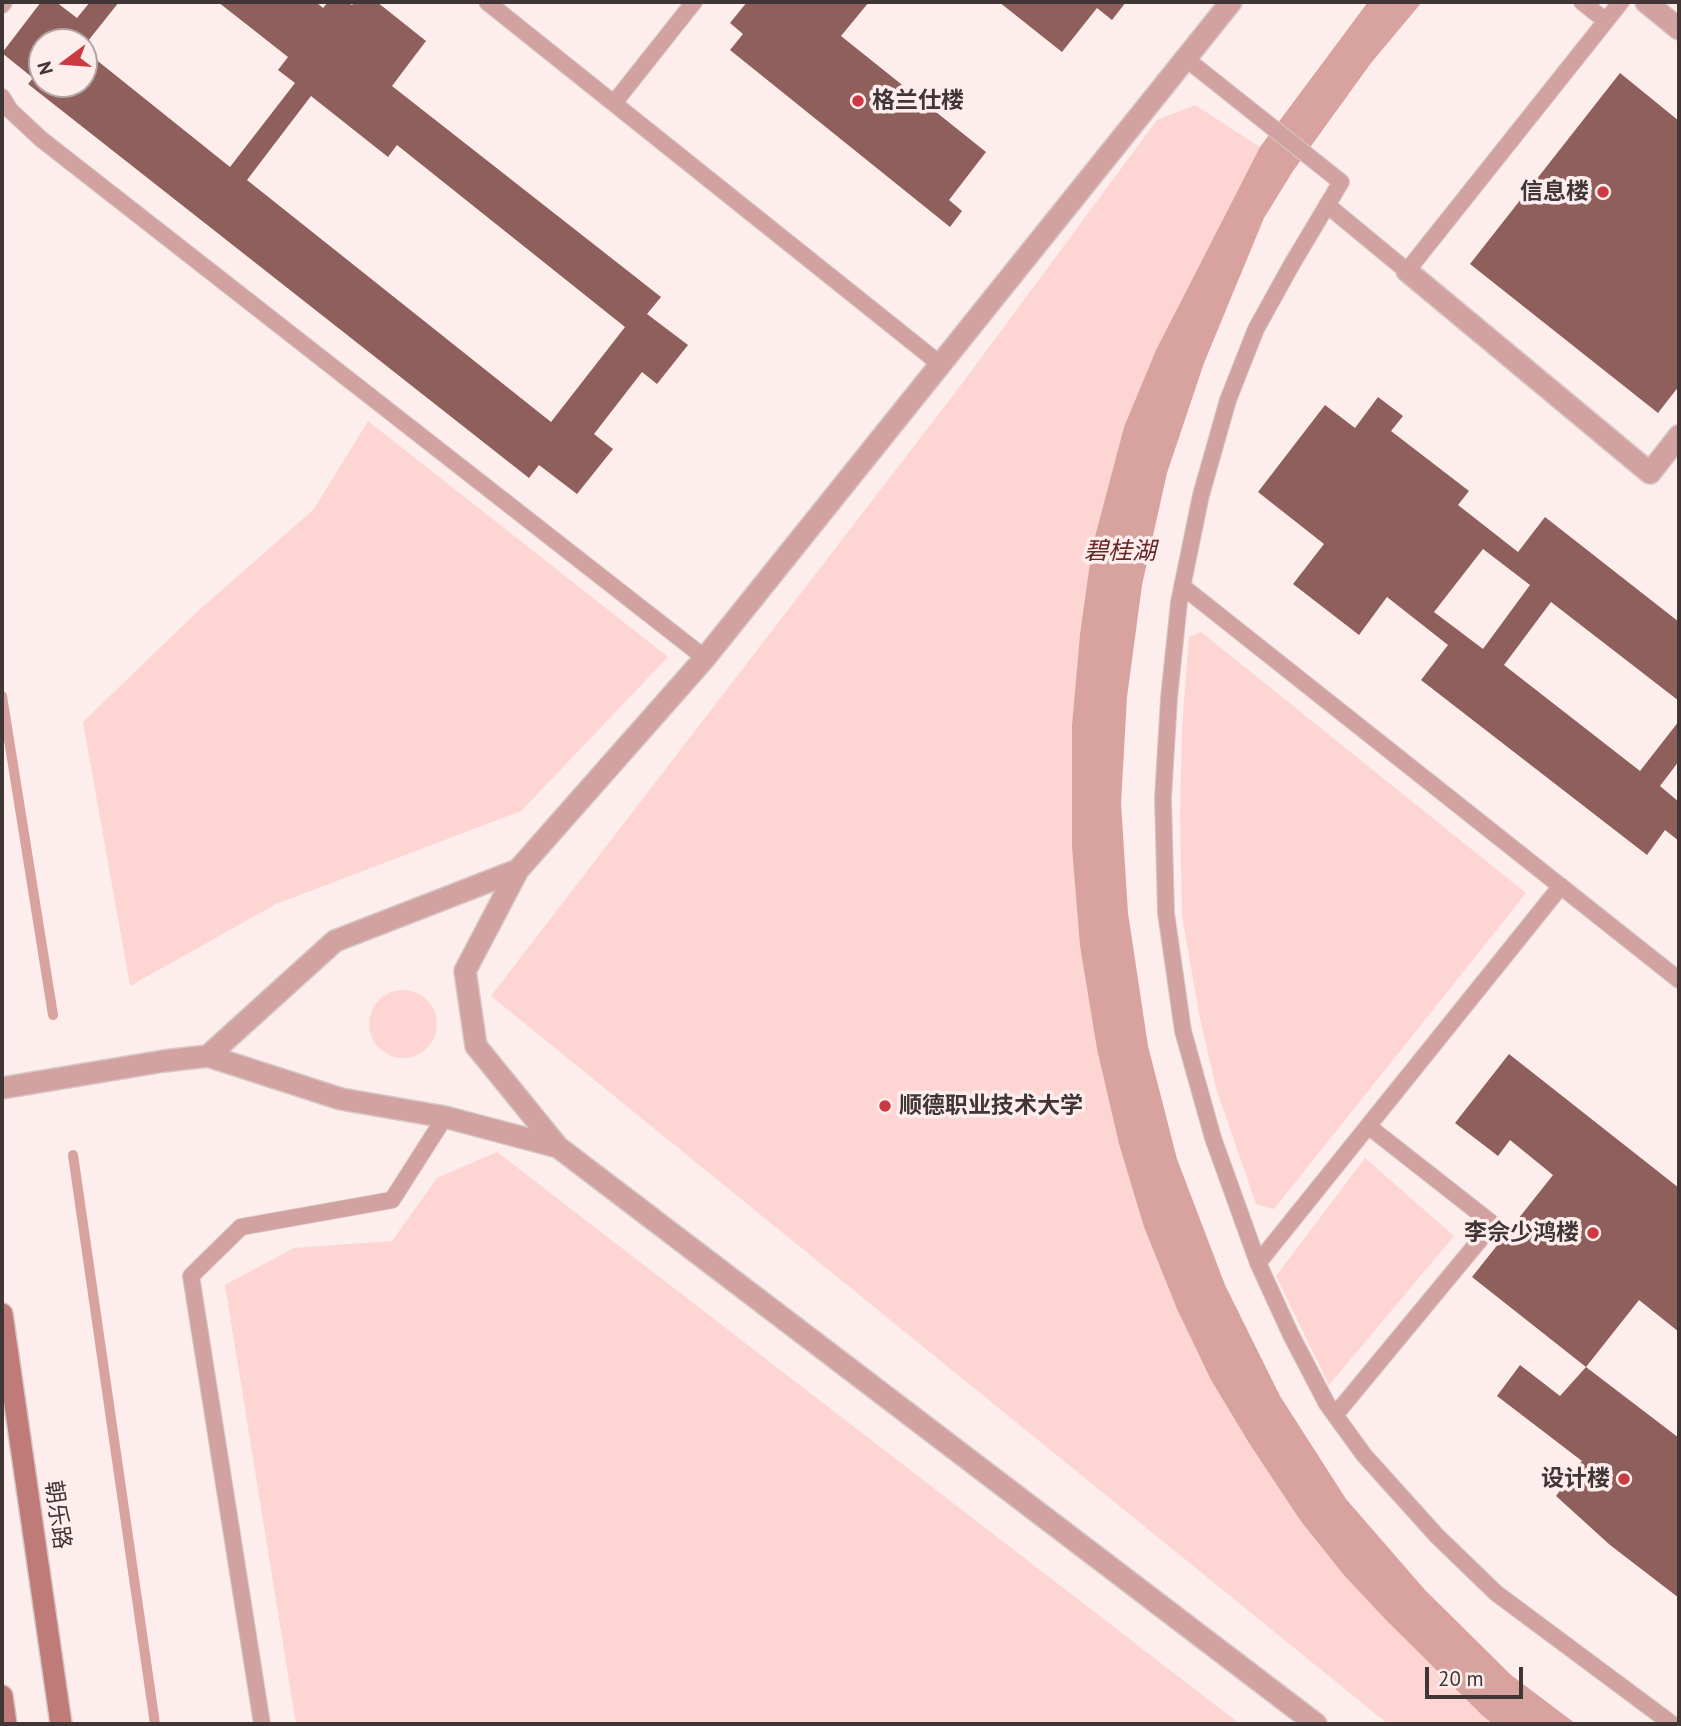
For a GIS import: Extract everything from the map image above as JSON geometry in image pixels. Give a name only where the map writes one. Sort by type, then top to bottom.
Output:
[{"type":"street","points":[[1231,2],[705,658],[518,870],[465,971],[476,1046],[558,1147],[1316,1724]]},
{"type":"street","points":[[1646,2],[1679,29]]},
{"type":"street","points":[[1407,271],[1650,473],[1679,436]]},
{"type":"street","points":[[208,1056],[335,941],[518,870]]},
{"type":"street","points":[[2,1088],[208,1056],[341,1099],[445,1117],[558,1147]]},
{"type":"street","name":"朝乐路","points":[[2,1314],[61,1724]]},
{"type":"street","points":[[2,1696],[6,1724]]},
{"type":"lane","points":[[487,2],[940,364]]},
{"type":"lane","points":[[614,103],[694,2]]},
{"type":"lane","points":[[1582,2],[1606,21]]},
{"type":"lane","points":[[1327,205],[1407,271],[1621,2]]},
{"type":"lane","points":[[1185,58],[1341,182],[1256,329],[1228,400],[1201,495],[1179,602],[1169,698],[1163,798],[1166,913],[1183,1031],[1213,1138],[1258,1263],[1291,1335],[1335,1415],[1364,1455],[1428,1526],[1496,1592],[1672,1724]]},
{"type":"lane","points":[[2,97],[10,110],[41,139],[705,658]]},
{"type":"lane","points":[[1182,586],[1679,980]]},
{"type":"lane","points":[[1258,1263],[1561,886]]},
{"type":"lane","points":[[262,1724],[191,1276],[241,1227],[392,1200],[445,1117]]},
{"type":"lane","points":[[1335,1415],[1493,1224],[1368,1126]]},
{"type":"shaded area","points":[[1195,105],[1260,147],[1156,350],[1124,427],[1092,548],[1080,634],[1072,725],[1072,848],[1080,946],[1097,1049],[1119,1144],[1144,1227],[1177,1309],[1211,1380],[1300,1520],[1343,1573],[1493,1724],[1388,1724],[491,996],[961,385],[1157,120]]},
{"type":"shaded area","points":[[368,421],[668,657],[521,811],[276,904],[130,986],[83,722],[197,612],[314,509]]},
{"type":"shaded area","points":[[1201,632],[1526,893],[1274,1209],[1256,1204],[1216,1088],[1199,1014],[1182,915],[1182,729],[1189,637]]},
{"type":"shaded area","points":[[403,990],[416,993],[427,1000],[434,1011],[437,1024],[434,1037],[427,1048],[416,1055],[403,1058],[390,1055],[379,1048],[372,1037],[369,1024],[372,1011],[379,1000],[390,993]]},
{"type":"shaded area","points":[[497,1152],[1240,1724],[296,1724],[225,1285],[294,1248],[392,1241],[437,1178]]},
{"type":"shaded area","points":[[1365,1158],[1454,1236],[1329,1385],[1276,1276]]},
{"type":"water","name":"碧桂湖","points":[[1368,2],[1422,2],[1371,63],[1293,171],[1264,218],[1204,363],[1167,473],[1142,585],[1127,697],[1121,803],[1128,913],[1148,1046],[1177,1159],[1225,1285],[1280,1396],[1346,1499],[1425,1590],[1511,1675],[1576,1724],[1493,1724],[1483,1716],[1343,1574],[1300,1520],[1249,1443],[1211,1380],[1177,1309],[1144,1227],[1119,1144],[1097,1049],[1080,946],[1072,848],[1072,725],[1080,634],[1092,548],[1124,427],[1156,350],[1260,147]]},
{"type":"building","points":[[41,2],[56,2],[77,18],[90,2],[119,2],[98,28],[28,28],[28,74],[2,53]]},
{"type":"building","points":[[218,2],[316,2],[323,8],[328,2],[347,2],[352,5],[355,2],[377,2],[426,41],[392,86],[661,297],[647,314],[688,345],[657,384],[642,372],[594,434],[613,449],[577,494],[539,465],[529,478],[46,98],[98,98],[98,61],[230,167],[295,83],[278,70],[288,57]],"holes":[[[311,96],[388,157],[397,145],[625,327],[551,422],[247,180]]]},
{"type":"building","name":"格兰仕楼","points":[[747,2],[869,2],[841,36],[986,152],[949,200],[962,211],[950,227],[730,50],[743,34],[730,23]]},
{"type":"building","points":[[999,2],[1126,2],[1112,20],[1097,8],[1062,52]]},
{"type":"building","name":"信息楼","points":[[1620,73],[1679,121],[1679,386],[1658,413],[1470,264]]},
{"type":"building","points":[[1378,397],[1403,416],[1391,431],[1469,491],[1458,505],[1518,552],[1545,517],[1679,622],[1679,701],[1551,602],[1504,665],[1640,771],[1679,721],[1679,761],[1660,786],[1679,802],[1679,841],[1665,830],[1647,855],[1421,680],[1448,645],[1387,597],[1359,635],[1293,584],[1324,544],[1258,492],[1325,405],[1355,428]],"holes":[[[1483,549],[1530,585],[1483,649],[1434,612]]]},
{"type":"building","name":"李佘少鸿楼","points":[[1509,1054],[1679,1188],[1679,1332],[1639,1300],[1586,1367],[1472,1277],[1553,1175],[1510,1140],[1498,1156],[1455,1123]]},
{"type":"building","name":"设计楼","points":[[1520,1365],[1560,1396],[1586,1367],[1679,1438],[1679,1598],[1610,1545],[1556,1496],[1582,1461],[1497,1396]]},
{"type":"waterway","points":[[2,696],[53,1015]]},
{"type":"waterway","points":[[73,1155],[155,1724]]},
{"type":"place","name":"格兰仕楼","points":[[858,101]]},
{"type":"place","name":"信息楼","points":[[1603,192]]},
{"type":"place","name":"顺德职业技术大学","points":[[885,1106]]},
{"type":"place","name":"李佘少鸿楼","points":[[1593,1233]]},
{"type":"place","name":"设计楼","points":[[1624,1479]]}]
